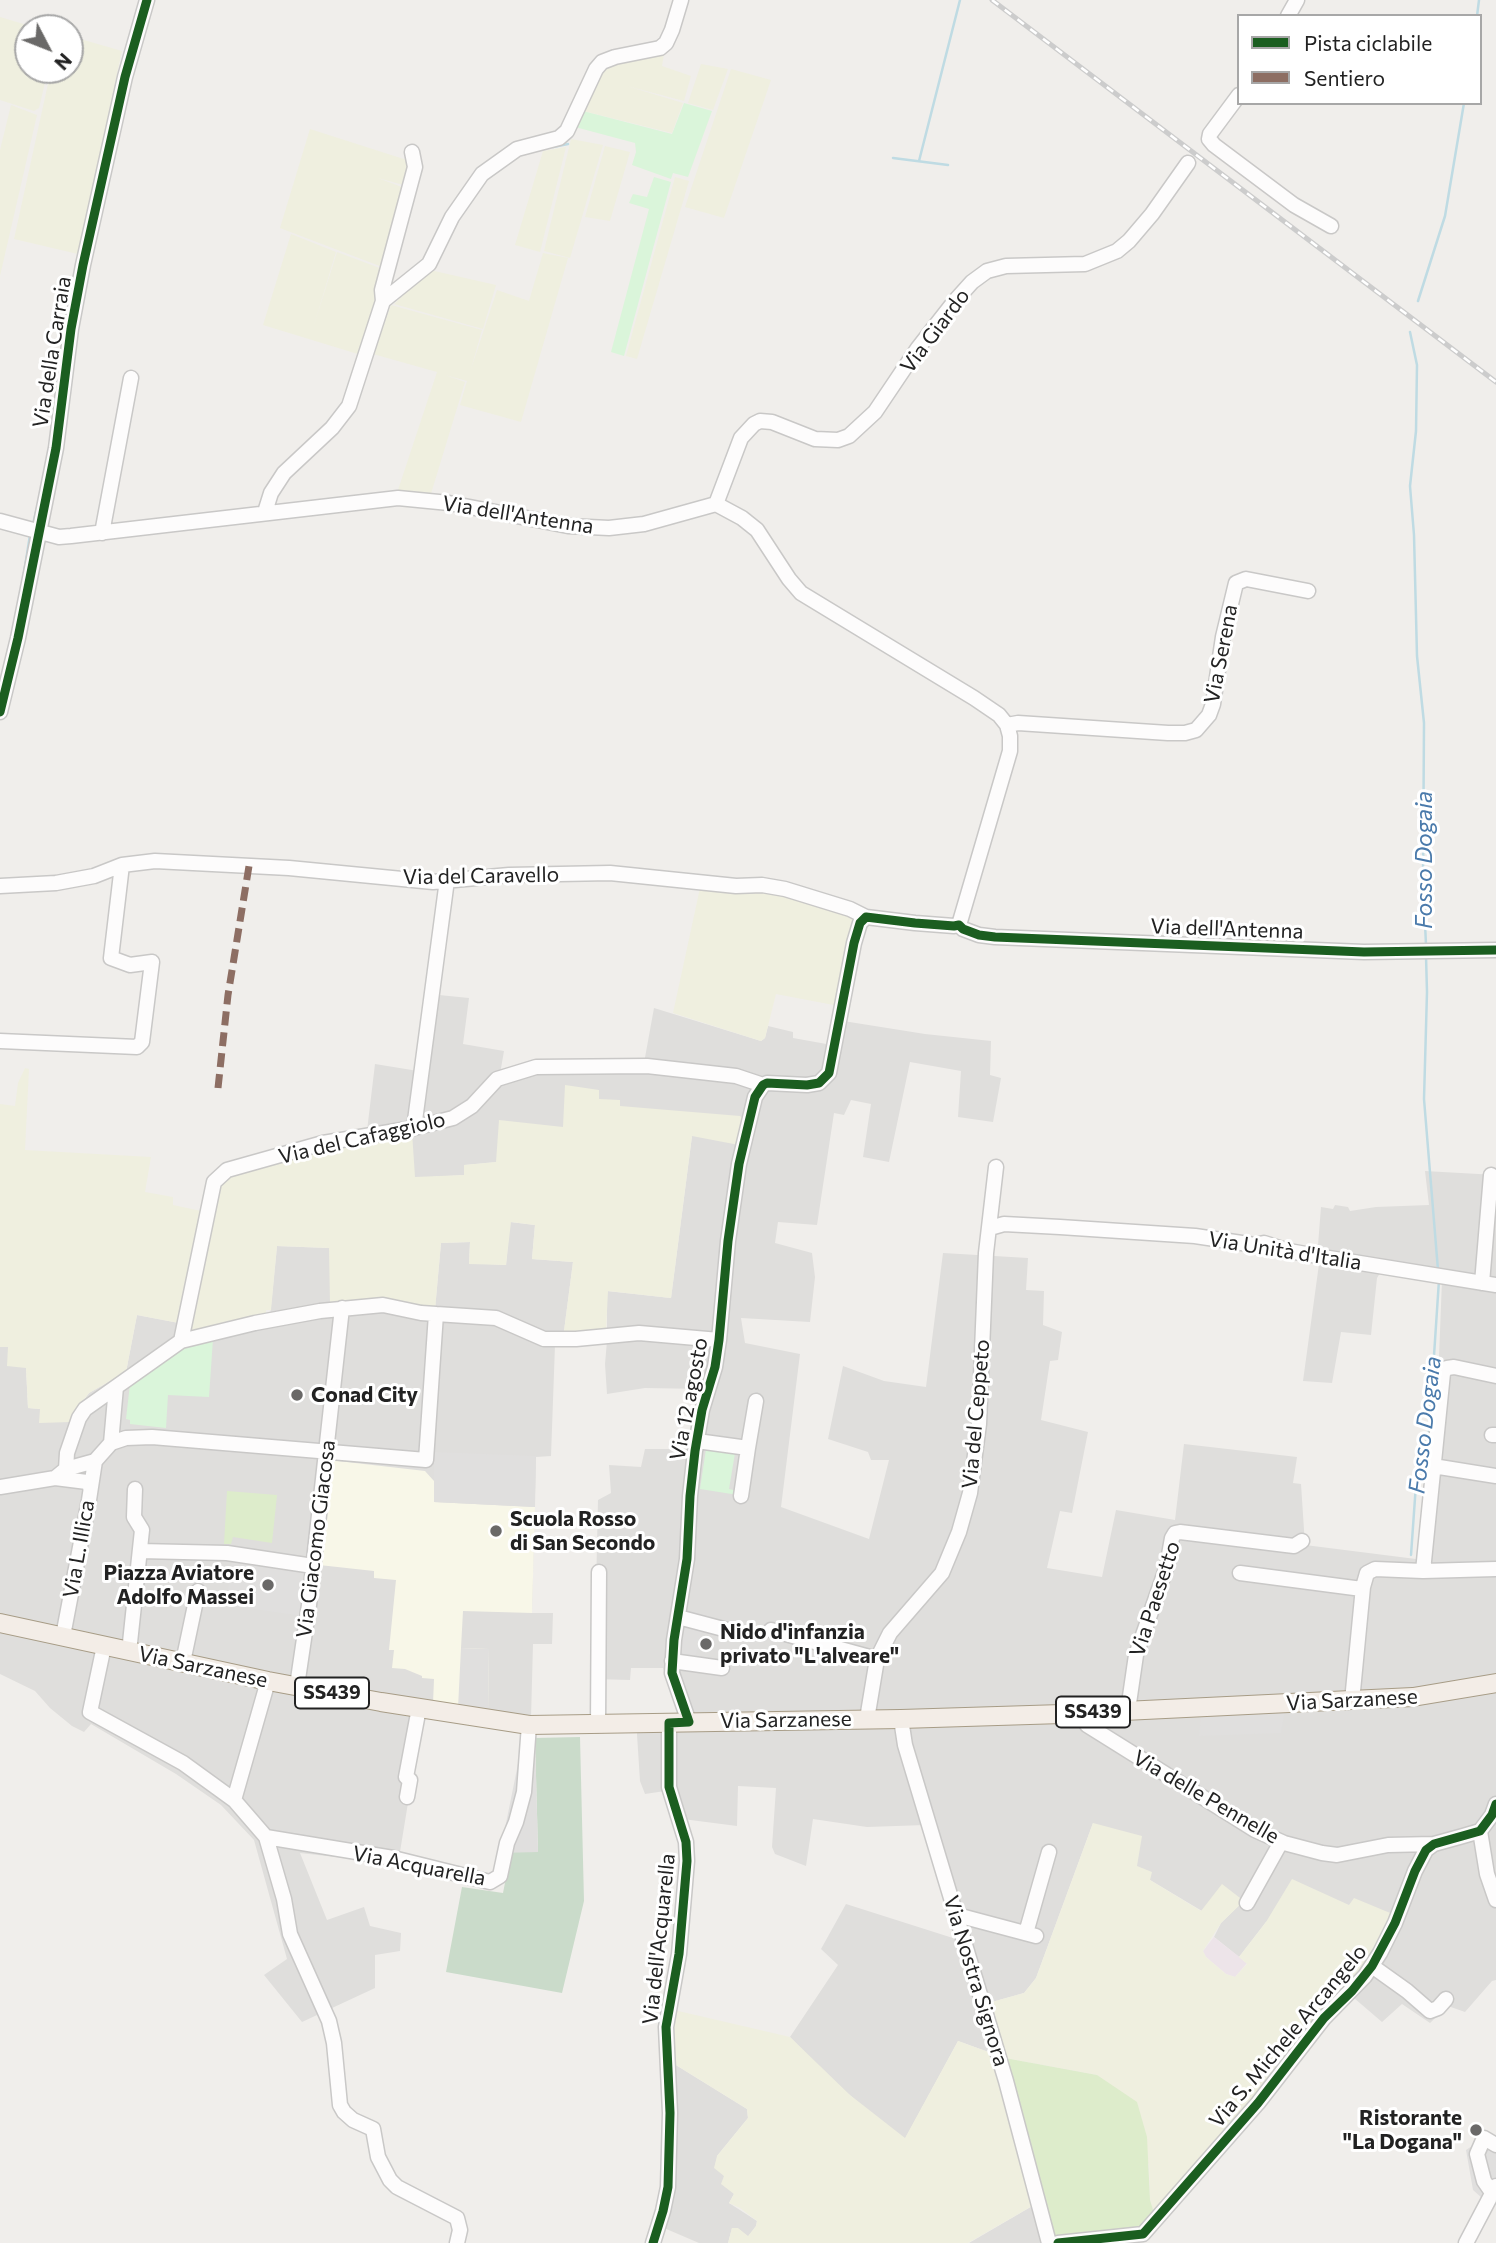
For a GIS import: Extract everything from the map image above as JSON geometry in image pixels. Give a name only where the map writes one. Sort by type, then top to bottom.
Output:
[{"type":"main road","name":"Via Sarzanese","points":[[0,1623],[268,1681],[528,1725],[901,1719],[1080,1713],[1425,1696],[1496,1682]]},
{"type":"street","name":"Via della Carraia","points":[[0,712],[56,447],[71,330],[83,265],[125,77],[147,0]]},
{"type":"street","points":[[383,301],[429,264],[452,217],[481,174],[517,149],[559,138],[567,131],[596,69],[602,62],[660,48],[666,43],[681,0]]},
{"type":"street","points":[[1237,98],[1209,139],[1294,205],[1331,226]]},
{"type":"street","points":[[265,512],[271,493],[284,473],[331,428],[349,406],[383,301],[382,289],[415,167],[412,152]]},
{"type":"street","name":"Via Giardo","points":[[716,504],[741,438],[754,424],[760,421],[772,422],[815,439],[838,440],[849,436],[875,412],[918,348],[972,282],[987,271],[1006,266],[1085,264],[1117,251],[1152,214],[1188,163]]},
{"type":"street","points":[[102,533],[131,378]]},
{"type":"street","name":"Via dell'Antenna","points":[[0,521],[59,537],[398,498],[449,503],[568,526],[609,528],[644,524],[716,504]]},
{"type":"street","points":[[716,504],[742,518],[757,530],[801,593],[974,698],[999,715],[1007,725],[1010,751],[960,925]]},
{"type":"street","name":"Via Serena","points":[[1007,725],[1018,723],[1168,733],[1196,730],[1209,715],[1213,704],[1223,637],[1236,583],[1246,579],[1308,592]]},
{"type":"street","name":"Via del Caravello","points":[[0,886],[34,886],[94,876],[122,865],[155,861],[289,868],[433,882],[509,876],[610,873],[785,889],[850,909],[866,917],[928,925],[960,925]]},
{"type":"street","points":[[0,1041],[137,1047],[142,1042],[152,962],[130,965],[111,958],[122,865]]},
{"type":"street","points":[[414,1128],[447,880]]},
{"type":"street","name":"Via del Cafaggiolo","points":[[181,1341],[214,1182],[227,1170],[323,1143],[414,1128],[460,1115],[497,1079],[536,1067],[647,1066],[682,1068],[746,1078],[763,1085],[819,1083],[829,1073],[854,943],[860,923],[866,917]]},
{"type":"street","name":"Via dell'Antenna","points":[[960,925],[963,929],[979,935],[995,937],[1364,952],[1496,950]]},
{"type":"street","name":"Via 12 agosto","points":[[689,1722],[674,1683],[672,1661],[684,1584],[690,1496],[702,1410],[715,1367],[719,1340],[728,1241],[739,1164],[755,1097],[763,1085]]},
{"type":"street","name":"Via del Ceppeto","points":[[867,1719],[877,1659],[895,1625],[942,1573],[959,1532],[970,1493],[979,1424],[985,1264],[996,1167]]},
{"type":"street","points":[[1489,1284],[1491,1175]]},
{"type":"street","name":"Via Unità d'Italia","points":[[990,1228],[1003,1224],[1060,1227],[1195,1236],[1255,1245],[1264,1243],[1323,1258],[1489,1284]]},
{"type":"street","points":[[61,1473],[79,1418],[85,1409],[181,1341],[255,1323],[342,1308],[383,1305],[436,1314],[496,1318],[544,1339],[639,1333],[719,1340]]},
{"type":"street","name":"Via Giacomo Giacosa","points":[[297,1686],[327,1452],[342,1308]]},
{"type":"street","points":[[0,1487],[61,1473],[94,1461],[111,1443],[126,1438],[152,1437],[426,1460],[436,1314]]},
{"type":"street","points":[[1423,1571],[1443,1373],[1447,1368],[1454,1367],[1496,1376]]},
{"type":"street","points":[[111,1443],[116,1387]]},
{"type":"street","points":[[741,1496],[756,1401]]},
{"type":"street","points":[[697,1441],[748,1448]]},
{"type":"street","name":"Via L. Illica","points":[[63,1636],[94,1461]]},
{"type":"street","points":[[1433,1465],[1496,1476]]},
{"type":"street","points":[[61,1473],[87,1482],[90,1487]]},
{"type":"street","points":[[129,1651],[142,1530],[134,1517],[135,1489]]},
{"type":"street","name":"Via Paesetto","points":[[1128,1710],[1136,1655],[1167,1566],[1171,1538],[1175,1533],[1294,1546],[1302,1541]]},
{"type":"street","points":[[140,1552],[228,1553],[313,1566]]},
{"type":"street","points":[[1352,1700],[1362,1589],[1370,1570],[1496,1569]]},
{"type":"street","points":[[598,1725],[599,1572]]},
{"type":"street","points":[[1240,1573],[1362,1589]]},
{"type":"street","points":[[183,1662],[198,1591]]},
{"type":"street","points":[[678,1617],[730,1631]]},
{"type":"street","points":[[771,1630],[877,1659]]},
{"type":"street","points":[[104,1646],[90,1712],[183,1763],[234,1801],[266,1837],[284,1899],[290,1934],[329,2021],[334,2043],[340,2105],[344,2112],[373,2129],[378,2157],[390,2180],[397,2187],[457,2218],[460,2230],[457,2243]]},
{"type":"street","points":[[672,1661],[719,1664]]},
{"type":"street","points":[[234,1801],[268,1681]]},
{"type":"street","points":[[407,1797],[410,1780],[405,1777],[419,1708]]},
{"type":"street","name":"Via delle Pennelle","points":[[1080,1713],[1087,1726],[1255,1830],[1281,1842],[1336,1855],[1388,1844],[1434,1844],[1480,1831]]},
{"type":"street","name":"Via Nostra Signora","points":[[901,1719],[905,1745],[1006,2081],[1049,2243]]},
{"type":"street","name":"Via dell'Acquarella","points":[[653,2243],[668,2187],[670,2126],[666,2027],[679,1954],[687,1861],[686,1842],[669,1787],[669,1723]]},
{"type":"street","name":"Via Acquarella","points":[[266,1837],[393,1858],[483,1881],[495,1881],[500,1877],[507,1843],[524,1792],[528,1725]]},
{"type":"street","points":[[1496,1804],[1492,1815],[1480,1831],[1496,1900]]},
{"type":"street","points":[[1247,1903],[1281,1842]]},
{"type":"street","name":"Via S. Michele Arcangelo","points":[[1147,2238],[1324,2018],[1352,1991],[1372,1966],[1395,1923],[1415,1871],[1426,1850],[1434,1844]]},
{"type":"street","points":[[957,1915],[1031,1934],[1049,1852]]},
{"type":"street","points":[[1372,1966],[1408,1991],[1430,2011],[1438,2008],[1446,1999]]},
{"type":"street","points":[[1466,2243],[1494,2190],[1484,2181],[1477,2154],[1484,2138],[1496,2145]]},
{"type":"street","points":[[1058,2243],[1147,2238]]},
{"type":"shaded area","points":[[429,994],[469,998],[463,1044],[504,1051],[500,1074],[644,1063],[654,1008],[761,1041],[765,1038],[768,1026],[793,1032],[793,1038],[832,1045],[837,1020],[991,1041],[990,1075],[1001,1078],[993,1122],[958,1117],[961,1071],[910,1062],[889,1162],[863,1157],[871,1104],[851,1100],[844,1115],[834,1113],[817,1225],[778,1222],[775,1243],[812,1253],[815,1277],[810,1322],[741,1318],[745,1343],[800,1354],[781,1507],[869,1539],[889,1460],[871,1460],[868,1452],[828,1439],[843,1366],[884,1381],[926,1387],[943,1253],[1028,1258],[1026,1290],[1044,1291],[1043,1325],[1062,1332],[1058,1360],[1050,1361],[1041,1420],[1088,1432],[1072,1513],[1060,1511],[1047,1568],[1102,1577],[1116,1510],[1175,1520],[1184,1444],[1297,1457],[1293,1483],[1301,1484],[1305,1545],[1416,1559],[1439,1357],[1442,1280],[1380,1273],[1377,1278],[1371,1335],[1341,1332],[1332,1383],[1303,1381],[1319,1264],[1317,1258],[1321,1207],[1333,1209],[1335,1205],[1348,1207],[1350,1211],[1429,1205],[1425,1171],[1496,1175],[1496,1980],[1492,1981],[1465,2012],[1448,2006],[1430,2023],[1402,2004],[1382,2022],[1347,1992],[1349,1905],[1266,1922],[1239,1957],[1214,1937],[1221,1923],[1243,1901],[1202,1911],[1150,1880],[1093,1823],[1036,1978],[1024,1993],[992,2002],[1004,2051],[994,2054],[958,2041],[905,2139],[871,2114],[821,2070],[790,2037],[838,1965],[821,1949],[846,1904],[956,1939],[925,1825],[867,1827],[813,1819],[806,1866],[775,1854],[772,1847],[776,1788],[738,1786],[737,1826],[675,1818],[665,1791],[645,1794],[640,1781],[636,1719],[682,1718],[663,1668],[631,1668],[630,1680],[594,1679],[598,1500],[611,1493],[609,1465],[641,1467],[645,1449],[692,1449],[702,1389],[645,1388],[607,1394],[607,1291],[671,1298],[692,1136],[617,1130],[620,1100],[497,1162],[465,1165],[464,1175],[415,1178],[366,1139],[375,1064],[418,1071]]},
{"type":"shaded area","points":[[510,1222],[535,1225],[532,1259],[573,1262],[564,1331],[566,1336],[555,1345],[551,1456],[536,1457],[532,1613],[553,1613],[552,1644],[533,1644],[531,1718],[424,1705],[398,1864],[300,1853],[327,1920],[364,1907],[370,1926],[401,1933],[400,1951],[375,1955],[375,1988],[302,2022],[264,1975],[287,1959],[254,1840],[221,1805],[176,1774],[91,1724],[84,1732],[72,1726],[35,1691],[0,1674],[0,1347],[9,1347],[26,1368],[28,1408],[75,1412],[89,1393],[126,1372],[137,1315],[179,1323],[270,1316],[277,1246],[329,1248],[435,1309],[441,1243],[470,1242],[469,1263],[506,1265]]},
{"type":"shaded area","points":[[434,1452],[536,1456],[535,1507],[434,1502]]},
{"type":"shaded area","points":[[329,1460],[425,1471],[434,1481],[434,1502],[535,1507],[532,1613],[463,1611],[461,1648],[489,1649],[488,1711],[433,1704],[434,1679],[422,1678],[405,1669],[392,1668],[394,1650],[389,1650],[396,1580],[374,1578],[374,1571],[319,1565]]},
{"type":"shaded area","name":"Piazza Aviatore Adolfo Massei","points":[[232,1562],[303,1572],[303,1579],[307,1579],[303,1616],[226,1605]]},
{"type":"shaded area","points":[[681,1621],[703,1626],[694,1662],[678,1658]]},
{"type":"shaded area","points":[[461,1648],[489,1649],[488,1711],[458,1708]]},
{"type":"shaded area","points":[[1285,1711],[1281,1733],[1199,1736],[1201,1715]]},
{"type":"shaded area","points":[[535,1738],[538,1852],[500,1853],[523,1739]]},
{"type":"shaded area","points":[[1214,1937],[1247,1963],[1235,1977],[1226,1974],[1206,1957],[1203,1951]]},
{"type":"shaded area","points":[[671,2062],[747,2109],[748,2118],[717,2156],[734,2194],[729,2203],[757,2221],[748,2237],[732,2228],[728,2243],[699,2243],[664,2228]]},
{"type":"shaded area","points":[[1484,2138],[1496,2145],[1496,2186],[1493,2194],[1482,2198],[1473,2190],[1466,2150]]},
{"type":"shaded area","points":[[1034,2205],[1043,2243],[969,2243]]},
{"type":"green space","points":[[0,17],[14,21],[14,84],[45,84],[39,108],[34,111],[0,100]]},
{"type":"green space","points":[[84,40],[122,51],[78,254],[14,239],[48,84],[84,84]]},
{"type":"green space","points":[[664,54],[662,66],[691,76],[684,101],[627,86],[683,103],[672,133],[583,111],[601,71],[609,65]]},
{"type":"green space","points":[[701,64],[728,69],[713,110],[688,103]]},
{"type":"green space","points":[[731,69],[771,80],[724,218],[685,207]]},
{"type":"green space","points":[[684,103],[712,111],[688,177],[673,173],[671,179],[632,165],[636,152],[635,143],[575,127],[583,111],[672,134]]},
{"type":"green space","points":[[11,105],[37,115],[0,276],[0,150]]},
{"type":"green space","points":[[310,129],[413,162],[407,186],[378,178],[407,189],[385,268],[280,228]]},
{"type":"green space","points":[[571,139],[603,145],[570,258],[544,251]]},
{"type":"green space","points":[[605,146],[630,152],[610,221],[585,217]]},
{"type":"green space","points":[[566,147],[540,252],[515,245],[543,151]]},
{"type":"green space","points":[[654,177],[671,182],[624,356],[611,352],[649,209],[629,203],[633,194],[647,197]]},
{"type":"green space","points":[[675,177],[689,181],[637,359],[626,356]]},
{"type":"green space","points":[[291,234],[336,252],[314,325],[337,252],[385,270],[379,301],[361,355],[263,325]]},
{"type":"green space","points":[[543,253],[568,258],[521,422],[460,405],[467,381],[445,375],[465,382],[430,497],[397,493],[437,372],[373,354],[391,305],[482,330],[471,369],[497,290],[529,301]]},
{"type":"green space","points":[[430,270],[496,285],[483,329],[394,304]]},
{"type":"green space","points":[[700,888],[769,890],[855,918],[839,1006],[776,994],[765,1038],[761,1041],[673,1013]]},
{"type":"green space","points":[[25,1068],[29,1069],[25,1150],[151,1157],[145,1192],[173,1197],[173,1205],[206,1212],[179,1323],[137,1315],[126,1372],[89,1393],[75,1411],[71,1422],[39,1423],[40,1409],[28,1408],[26,1368],[7,1366],[8,1347],[0,1347],[0,1104],[15,1106],[18,1083]]},
{"type":"green space","points":[[565,1085],[599,1090],[599,1099],[620,1100],[620,1106],[740,1116],[746,1121],[739,1145],[692,1136],[671,1298],[608,1291],[606,1331],[566,1336],[564,1331],[573,1262],[532,1259],[535,1225],[511,1222],[506,1265],[469,1264],[470,1242],[441,1243],[435,1310],[330,1304],[329,1248],[277,1246],[271,1310],[266,1310],[266,1318],[196,1334],[188,1332],[220,1184],[226,1176],[299,1153],[412,1132],[415,1177],[464,1175],[464,1165],[496,1162],[499,1120],[563,1127]]},
{"type":"green space","points":[[213,1339],[209,1397],[168,1395],[166,1428],[130,1424],[130,1420],[126,1419],[130,1384],[183,1348]]},
{"type":"green space","points":[[706,1449],[735,1453],[729,1489],[738,1491],[738,1495],[700,1489]]},
{"type":"green space","points":[[227,1491],[277,1495],[272,1543],[233,1537],[231,1544],[224,1544]]},
{"type":"green space","points":[[580,1737],[584,1901],[562,1993],[446,1972],[462,1887],[503,1893],[511,1852],[538,1851],[535,1738]]},
{"type":"green space","points":[[1093,1823],[1142,1836],[1137,1866],[1152,1872],[1150,1880],[1201,1911],[1222,1884],[1244,1901],[1221,1923],[1203,1951],[1206,1957],[1226,1974],[1235,1977],[1247,1964],[1239,1957],[1266,1922],[1292,1879],[1349,1905],[1354,1898],[1395,1915],[1378,1952],[1155,2216],[1150,2200],[1149,2165],[1097,2075],[1005,2058],[992,2002],[1024,1993],[1036,1978]]},
{"type":"green space","points":[[674,2010],[790,2037],[850,2095],[905,2138],[958,2041],[994,2054],[1034,2205],[968,2243],[728,2243],[732,2228],[738,2228],[748,2236],[757,2221],[729,2203],[734,2194],[721,2184],[724,2176],[714,2168],[717,2156],[748,2118],[747,2109],[671,2062]]},
{"type":"green space","points":[[1005,2058],[1097,2075],[1137,2102],[1147,2137],[1150,2200],[1155,2216],[1143,2231],[1053,2237]]},
{"type":"waterway","points":[[919,161],[960,0]]},
{"type":"waterway","name":"Fosso Dogaia","points":[[1477,14],[1479,0]]},
{"type":"waterway","name":"Fosso Dogaia","points":[[1418,301],[1445,216],[1464,105]]},
{"type":"waterway","points":[[553,147],[568,144]]},
{"type":"waterway","points":[[893,158],[948,165]]},
{"type":"waterway","name":"Fosso Dogaia","points":[[1410,332],[1417,365],[1416,431],[1410,486],[1417,656],[1424,723],[1423,880],[1426,945]]},
{"type":"waterway","points":[[33,524],[39,500]]},
{"type":"waterway","points":[[24,573],[30,535]]},
{"type":"waterway","name":"Fosso Dogaia","points":[[1426,956],[1424,1099],[1438,1270]]},
{"type":"waterway","name":"Fosso Dogaia","points":[[1411,1555],[1416,1484],[1429,1431],[1439,1280]]},
{"type":"railway","points":[[992,0],[1496,382]]},
{"type":"marked path","points":[[218,1088],[228,995],[249,866]]},
{"type":"cycle path","points":[[0,712],[18,638],[56,448],[71,329],[83,265],[125,77],[147,0]]},
{"type":"cycle path","points":[[653,2243],[668,2187],[670,2113],[666,2027],[679,1954],[687,1861],[686,1842],[669,1787],[669,1723],[689,1722],[672,1673],[674,1640],[687,1559],[695,1451],[702,1410],[715,1367],[739,1164],[755,1097],[763,1085],[819,1083],[829,1073],[860,923],[866,917],[959,925],[979,935],[995,937],[1364,952],[1496,950]]},
{"type":"cycle path","points":[[1058,2243],[1143,2234],[1258,2103],[1324,2018],[1352,1991],[1372,1966],[1395,1923],[1426,1850],[1434,1844],[1480,1831],[1492,1815],[1496,1804]]},
{"type":"place","name":"Conad City","points":[[297,1395]]},
{"type":"place","name":"Scuola Rosso di San Secondo","points":[[496,1531]]},
{"type":"place","name":"Piazza Aviatore Adolfo Massei","points":[[268,1585]]},
{"type":"place","name":"Nido d'infanzia privato \"L'alveare\"","points":[[706,1644]]},
{"type":"place","name":"Ristorante \"La Dogana\"","points":[[1476,2130]]}]
